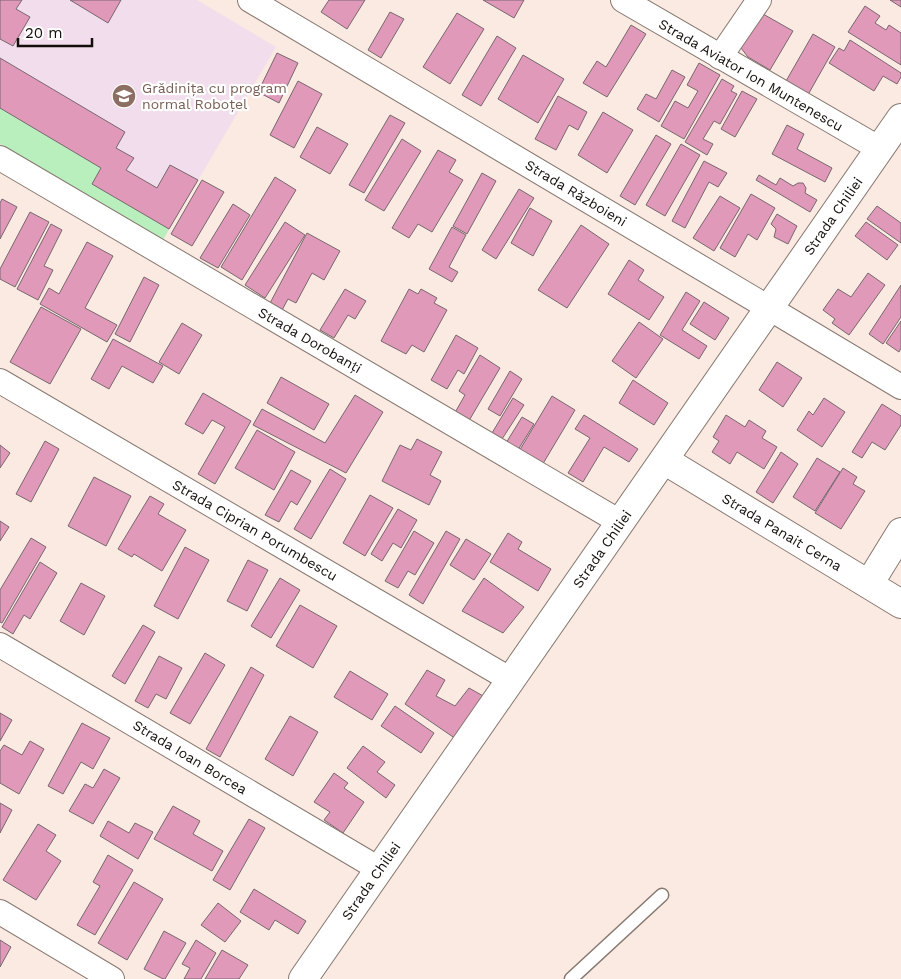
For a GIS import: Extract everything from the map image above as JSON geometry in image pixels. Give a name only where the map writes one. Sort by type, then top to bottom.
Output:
[{"type":"street","name":"Strada Războieni","points":[[250,0],[901,388]]},
{"type":"street","name":"Strada Aviator Ion Muntenescu","points":[[623,0],[880,149]]},
{"type":"street","points":[[720,57],[759,0]]},
{"type":"street","name":"Strada Chiliei","points":[[303,979],[901,118]]},
{"type":"street","name":"Strada Dorobanți","points":[[0,158],[620,522]]},
{"type":"street","name":"Strada Ciprian Porumbescu","points":[[0,381],[511,680]]},
{"type":"street","name":"Strada Panait Cerna","points":[[664,460],[901,604]]},
{"type":"street","points":[[869,584],[901,532]]},
{"type":"street","name":"Strada Ioan Borcea","points":[[0,645],[379,869]]},
{"type":"street","points":[[0,912],[112,979]]},
{"type":"lane","points":[[571,979],[662,895]]},
{"type":"shaded area","name":"Grădinița cu program normal Roboțel","points":[[0,0],[197,0],[276,47],[163,240],[0,144]]},
{"type":"green space","points":[[0,108],[101,168],[93,184],[169,229],[163,240],[0,144]]},
{"type":"building","points":[[0,0],[22,0],[16,9],[30,17],[13,46],[0,39]]},
{"type":"building","points":[[70,0],[121,0],[108,23]]},
{"type":"building","points":[[329,0],[365,0],[347,29],[321,12]]},
{"type":"building","points":[[483,0],[524,0],[514,18]]},
{"type":"building","points":[[890,0],[901,0],[901,7]]},
{"type":"building","points":[[865,6],[880,16],[875,23],[886,30],[889,25],[901,33],[901,65],[848,32]]},
{"type":"building","points":[[756,10],[793,31],[770,70],[748,57],[741,48]]},
{"type":"building","points":[[390,12],[404,19],[381,58],[368,50]]},
{"type":"building","points":[[457,13],[484,29],[450,84],[423,67]]},
{"type":"building","points":[[631,25],[646,34],[607,97],[583,83],[597,61],[606,67]]},
{"type":"building","points":[[813,34],[835,47],[805,100],[782,88]]},
{"type":"building","points":[[497,36],[516,48],[481,106],[462,95]]},
{"type":"building","points":[[850,40],[901,73],[897,84],[883,76],[874,91],[829,63],[839,48],[844,51]]},
{"type":"building","points":[[277,53],[298,63],[279,103],[258,92]]},
{"type":"building","points":[[523,55],[564,79],[538,123],[498,99]]},
{"type":"building","points":[[0,58],[125,132],[116,148],[134,158],[126,170],[157,188],[170,165],[198,180],[169,229],[92,184],[101,168],[0,108]]},
{"type":"building","points":[[699,63],[720,75],[684,139],[661,126],[675,101],[688,108],[698,91],[687,85]]},
{"type":"building","points":[[672,70],[685,77],[659,122],[637,109],[646,94],[656,99]]},
{"type":"building","points":[[722,79],[734,86],[731,91],[737,94],[720,124],[714,121],[703,139],[713,144],[707,155],[685,142]]},
{"type":"building","points":[[298,81],[322,94],[294,148],[270,135]]},
{"type":"building","points":[[742,91],[757,99],[735,137],[721,129]]},
{"type":"building","points":[[558,96],[587,112],[578,130],[569,125],[556,150],[535,139]]},
{"type":"building","points":[[603,112],[633,130],[607,173],[578,155]]},
{"type":"building","points":[[390,115],[405,123],[364,193],[349,185]]},
{"type":"building","points":[[787,125],[804,134],[797,149],[832,168],[825,182],[772,154]]},
{"type":"building","points":[[317,127],[348,144],[330,174],[300,157]]},
{"type":"building","points":[[656,135],[671,144],[635,205],[620,196]]},
{"type":"building","points":[[402,139],[421,151],[384,211],[365,200]]},
{"type":"building","points":[[681,144],[700,155],[665,216],[646,205]]},
{"type":"building","points":[[438,150],[456,160],[449,172],[463,180],[432,232],[418,224],[409,238],[392,228]]},
{"type":"building","points":[[704,161],[727,173],[718,187],[709,182],[685,228],[672,221]]},
{"type":"building","points":[[482,173],[496,181],[467,234],[453,226]]},
{"type":"building","points":[[759,175],[776,185],[780,178],[793,186],[803,183],[806,188],[805,193],[817,200],[810,212],[756,180]]},
{"type":"building","points":[[275,177],[296,190],[242,280],[221,267]]},
{"type":"building","points":[[202,180],[224,192],[192,246],[171,234]]},
{"type":"building","points":[[519,189],[534,198],[496,259],[482,250]]},
{"type":"building","points":[[751,194],[775,208],[757,240],[748,234],[735,257],[720,248]]},
{"type":"building","points":[[720,196],[740,208],[714,251],[693,238]]},
{"type":"building","points":[[2,199],[17,207],[0,239],[0,203]]},
{"type":"building","points":[[233,204],[250,215],[218,268],[200,258]]},
{"type":"building","points":[[877,206],[901,223],[901,243],[867,219]]},
{"type":"building","points":[[530,208],[552,221],[533,256],[511,243]]},
{"type":"building","points":[[30,212],[49,222],[15,287],[0,279],[0,269]]},
{"type":"building","points":[[777,214],[797,226],[788,244],[774,237],[776,229],[771,224]]},
{"type":"building","points":[[285,222],[305,235],[265,298],[245,285]]},
{"type":"building","points":[[866,222],[898,245],[887,260],[855,236]]},
{"type":"building","points":[[51,224],[62,230],[44,266],[53,270],[38,300],[17,289]]},
{"type":"building","points":[[581,225],[609,244],[567,308],[538,290]]},
{"type":"building","points":[[452,227],[466,235],[449,267],[458,272],[452,282],[429,269]]},
{"type":"building","points":[[307,233],[340,251],[324,280],[312,273],[296,303],[288,299],[281,312],[269,305]]},
{"type":"building","points":[[87,242],[113,256],[85,308],[117,325],[107,342],[40,304],[49,288],[59,294]]},
{"type":"building","points":[[629,260],[644,270],[638,280],[664,297],[649,320],[608,294]]},
{"type":"building","points":[[868,273],[885,285],[849,335],[832,323],[835,319],[823,310],[838,289],[851,297]]},
{"type":"building","points":[[144,277],[159,285],[130,342],[115,334]]},
{"type":"building","points":[[901,285],[901,317],[883,344],[869,334]]},
{"type":"building","points":[[345,289],[366,301],[355,319],[348,315],[334,338],[320,330]]},
{"type":"building","points":[[409,289],[418,294],[421,289],[437,298],[434,303],[447,310],[424,352],[412,345],[406,354],[381,341]]},
{"type":"building","points":[[686,292],[700,301],[682,330],[707,346],[699,359],[660,335]]},
{"type":"building","points":[[704,302],[729,318],[715,340],[690,324]]},
{"type":"building","points":[[41,307],[81,329],[50,384],[10,362]]},
{"type":"building","points":[[901,321],[901,348],[899,352],[886,343]]},
{"type":"building","points":[[639,322],[663,339],[636,378],[612,361]]},
{"type":"building","points":[[182,323],[202,335],[179,374],[159,362]]},
{"type":"building","points":[[456,335],[478,348],[464,374],[458,370],[447,389],[431,380]]},
{"type":"building","points":[[113,339],[163,366],[153,383],[122,366],[109,389],[91,379]]},
{"type":"building","points":[[480,355],[500,368],[467,424],[453,416],[465,395],[459,391]]},
{"type":"building","points":[[777,362],[802,378],[783,407],[759,390]]},
{"type":"building","points":[[510,371],[522,379],[500,416],[488,409]]},
{"type":"building","points":[[281,377],[329,404],[314,430],[267,403]]},
{"type":"building","points":[[633,380],[668,403],[654,425],[619,403]]},
{"type":"building","points":[[203,393],[251,421],[215,484],[198,474],[225,427],[212,420],[203,434],[185,424]]},
{"type":"building","points":[[355,395],[383,412],[346,473],[253,425],[262,409],[325,443]]},
{"type":"building","points":[[552,396],[575,410],[541,467],[518,453]]},
{"type":"building","points":[[513,398],[524,405],[502,439],[492,433]]},
{"type":"building","points":[[824,398],[845,412],[822,447],[797,430],[809,411],[813,415]]},
{"type":"building","points":[[882,404],[901,416],[901,425],[885,450],[872,442],[862,458],[852,452]]},
{"type":"building","points":[[584,415],[638,449],[629,462],[604,447],[583,482],[568,473],[590,438],[575,429]]},
{"type":"building","points":[[726,415],[745,427],[749,420],[766,431],[762,438],[777,447],[764,469],[737,452],[730,464],[712,452],[719,441],[713,437]]},
{"type":"building","points":[[522,417],[534,424],[518,450],[506,443]]},
{"type":"building","points":[[257,430],[295,452],[274,490],[235,468]]},
{"type":"building","points":[[417,439],[442,452],[430,475],[441,481],[429,505],[382,481],[400,445],[411,450]]},
{"type":"building","points":[[45,441],[59,449],[31,502],[16,494]]},
{"type":"building","points":[[0,445],[10,453],[0,468]]},
{"type":"building","points":[[781,452],[798,464],[773,503],[756,492]]},
{"type":"building","points":[[817,458],[840,472],[815,511],[793,497]]},
{"type":"building","points":[[843,468],[857,477],[853,484],[865,491],[841,529],[815,513]]},
{"type":"building","points":[[330,469],[346,479],[311,539],[294,529]]},
{"type":"building","points":[[291,470],[311,481],[297,505],[291,501],[279,522],[265,515]]},
{"type":"building","points":[[94,477],[131,496],[106,546],[68,526]]},
{"type":"building","points":[[370,495],[393,508],[365,556],[343,543]]},
{"type":"building","points":[[150,496],[164,504],[158,514],[186,530],[162,571],[134,554],[132,557],[118,549]]},
{"type":"building","points":[[398,509],[417,520],[401,548],[393,543],[382,561],[371,554]]},
{"type":"building","points":[[0,521],[9,527],[0,541]]},
{"type":"building","points":[[414,531],[434,543],[415,575],[408,571],[398,588],[385,581]]},
{"type":"building","points":[[446,531],[460,539],[423,604],[409,595]]},
{"type":"building","points":[[508,533],[522,542],[518,549],[551,569],[538,591],[490,562]]},
{"type":"building","points":[[31,538],[46,547],[2,623],[0,622],[0,590]]},
{"type":"building","points":[[466,539],[491,554],[474,580],[450,565]]},
{"type":"building","points":[[185,547],[209,560],[178,619],[154,606]]},
{"type":"building","points":[[248,560],[268,570],[247,611],[227,601]]},
{"type":"building","points":[[40,562],[57,573],[30,619],[24,615],[13,634],[2,627]]},
{"type":"building","points":[[280,578],[300,590],[271,638],[251,626]]},
{"type":"building","points":[[484,578],[524,607],[503,633],[462,611]]},
{"type":"building","points":[[81,583],[105,596],[84,635],[60,621]]},
{"type":"building","points":[[300,605],[337,626],[313,668],[276,646]]},
{"type":"building","points":[[143,625],[155,632],[125,684],[112,676]]},
{"type":"building","points":[[205,653],[225,665],[190,724],[170,713]]},
{"type":"building","points":[[159,656],[182,668],[166,699],[156,694],[148,708],[135,701]]},
{"type":"building","points":[[251,667],[264,675],[220,757],[206,749]]},
{"type":"building","points":[[427,670],[445,680],[436,696],[455,706],[469,688],[485,697],[456,739],[405,704]]},
{"type":"building","points":[[350,671],[388,694],[372,720],[334,697]]},
{"type":"building","points":[[395,706],[434,733],[421,753],[381,726]]},
{"type":"building","points":[[0,713],[12,720],[0,741]]},
{"type":"building","points":[[290,716],[318,732],[293,776],[265,759]]},
{"type":"building","points":[[82,723],[110,738],[93,769],[81,762],[63,794],[48,786]]},
{"type":"building","points":[[30,741],[44,749],[19,794],[0,783],[0,751],[4,745],[22,755]]},
{"type":"building","points":[[363,746],[385,762],[377,772],[395,785],[386,798],[347,768]]},
{"type":"building","points":[[104,769],[120,778],[93,824],[69,811],[85,784],[93,788]]},
{"type":"building","points":[[334,773],[348,783],[344,788],[364,802],[343,833],[324,820],[330,812],[314,802]]},
{"type":"building","points":[[0,803],[12,810],[0,833]]},
{"type":"building","points":[[173,806],[200,821],[193,834],[223,851],[212,871],[154,839]]},
{"type":"building","points":[[249,819],[265,828],[230,890],[213,880]]},
{"type":"building","points":[[108,821],[129,833],[135,823],[153,832],[138,859],[100,836]]},
{"type":"building","points":[[38,824],[56,835],[46,851],[61,861],[36,900],[3,880]]},
{"type":"building","points":[[108,855],[133,870],[95,935],[77,925],[100,886],[93,882]]},
{"type":"building","points":[[134,882],[163,899],[127,960],[98,943]]},
{"type":"building","points":[[254,889],[306,921],[298,934],[275,920],[269,930],[240,912]]},
{"type":"building","points":[[218,903],[241,921],[225,942],[201,925]]},
{"type":"building","points":[[164,931],[186,943],[165,979],[163,979],[144,969]]},
{"type":"building","points":[[0,940],[11,947],[0,967]]},
{"type":"building","points":[[196,940],[216,953],[201,979],[184,979],[190,968],[182,964]]},
{"type":"building","points":[[222,950],[248,965],[239,979],[205,979]]},
{"type":"place","name":"Grădinița cu program normal Roboțel","points":[[124,96]]}]
